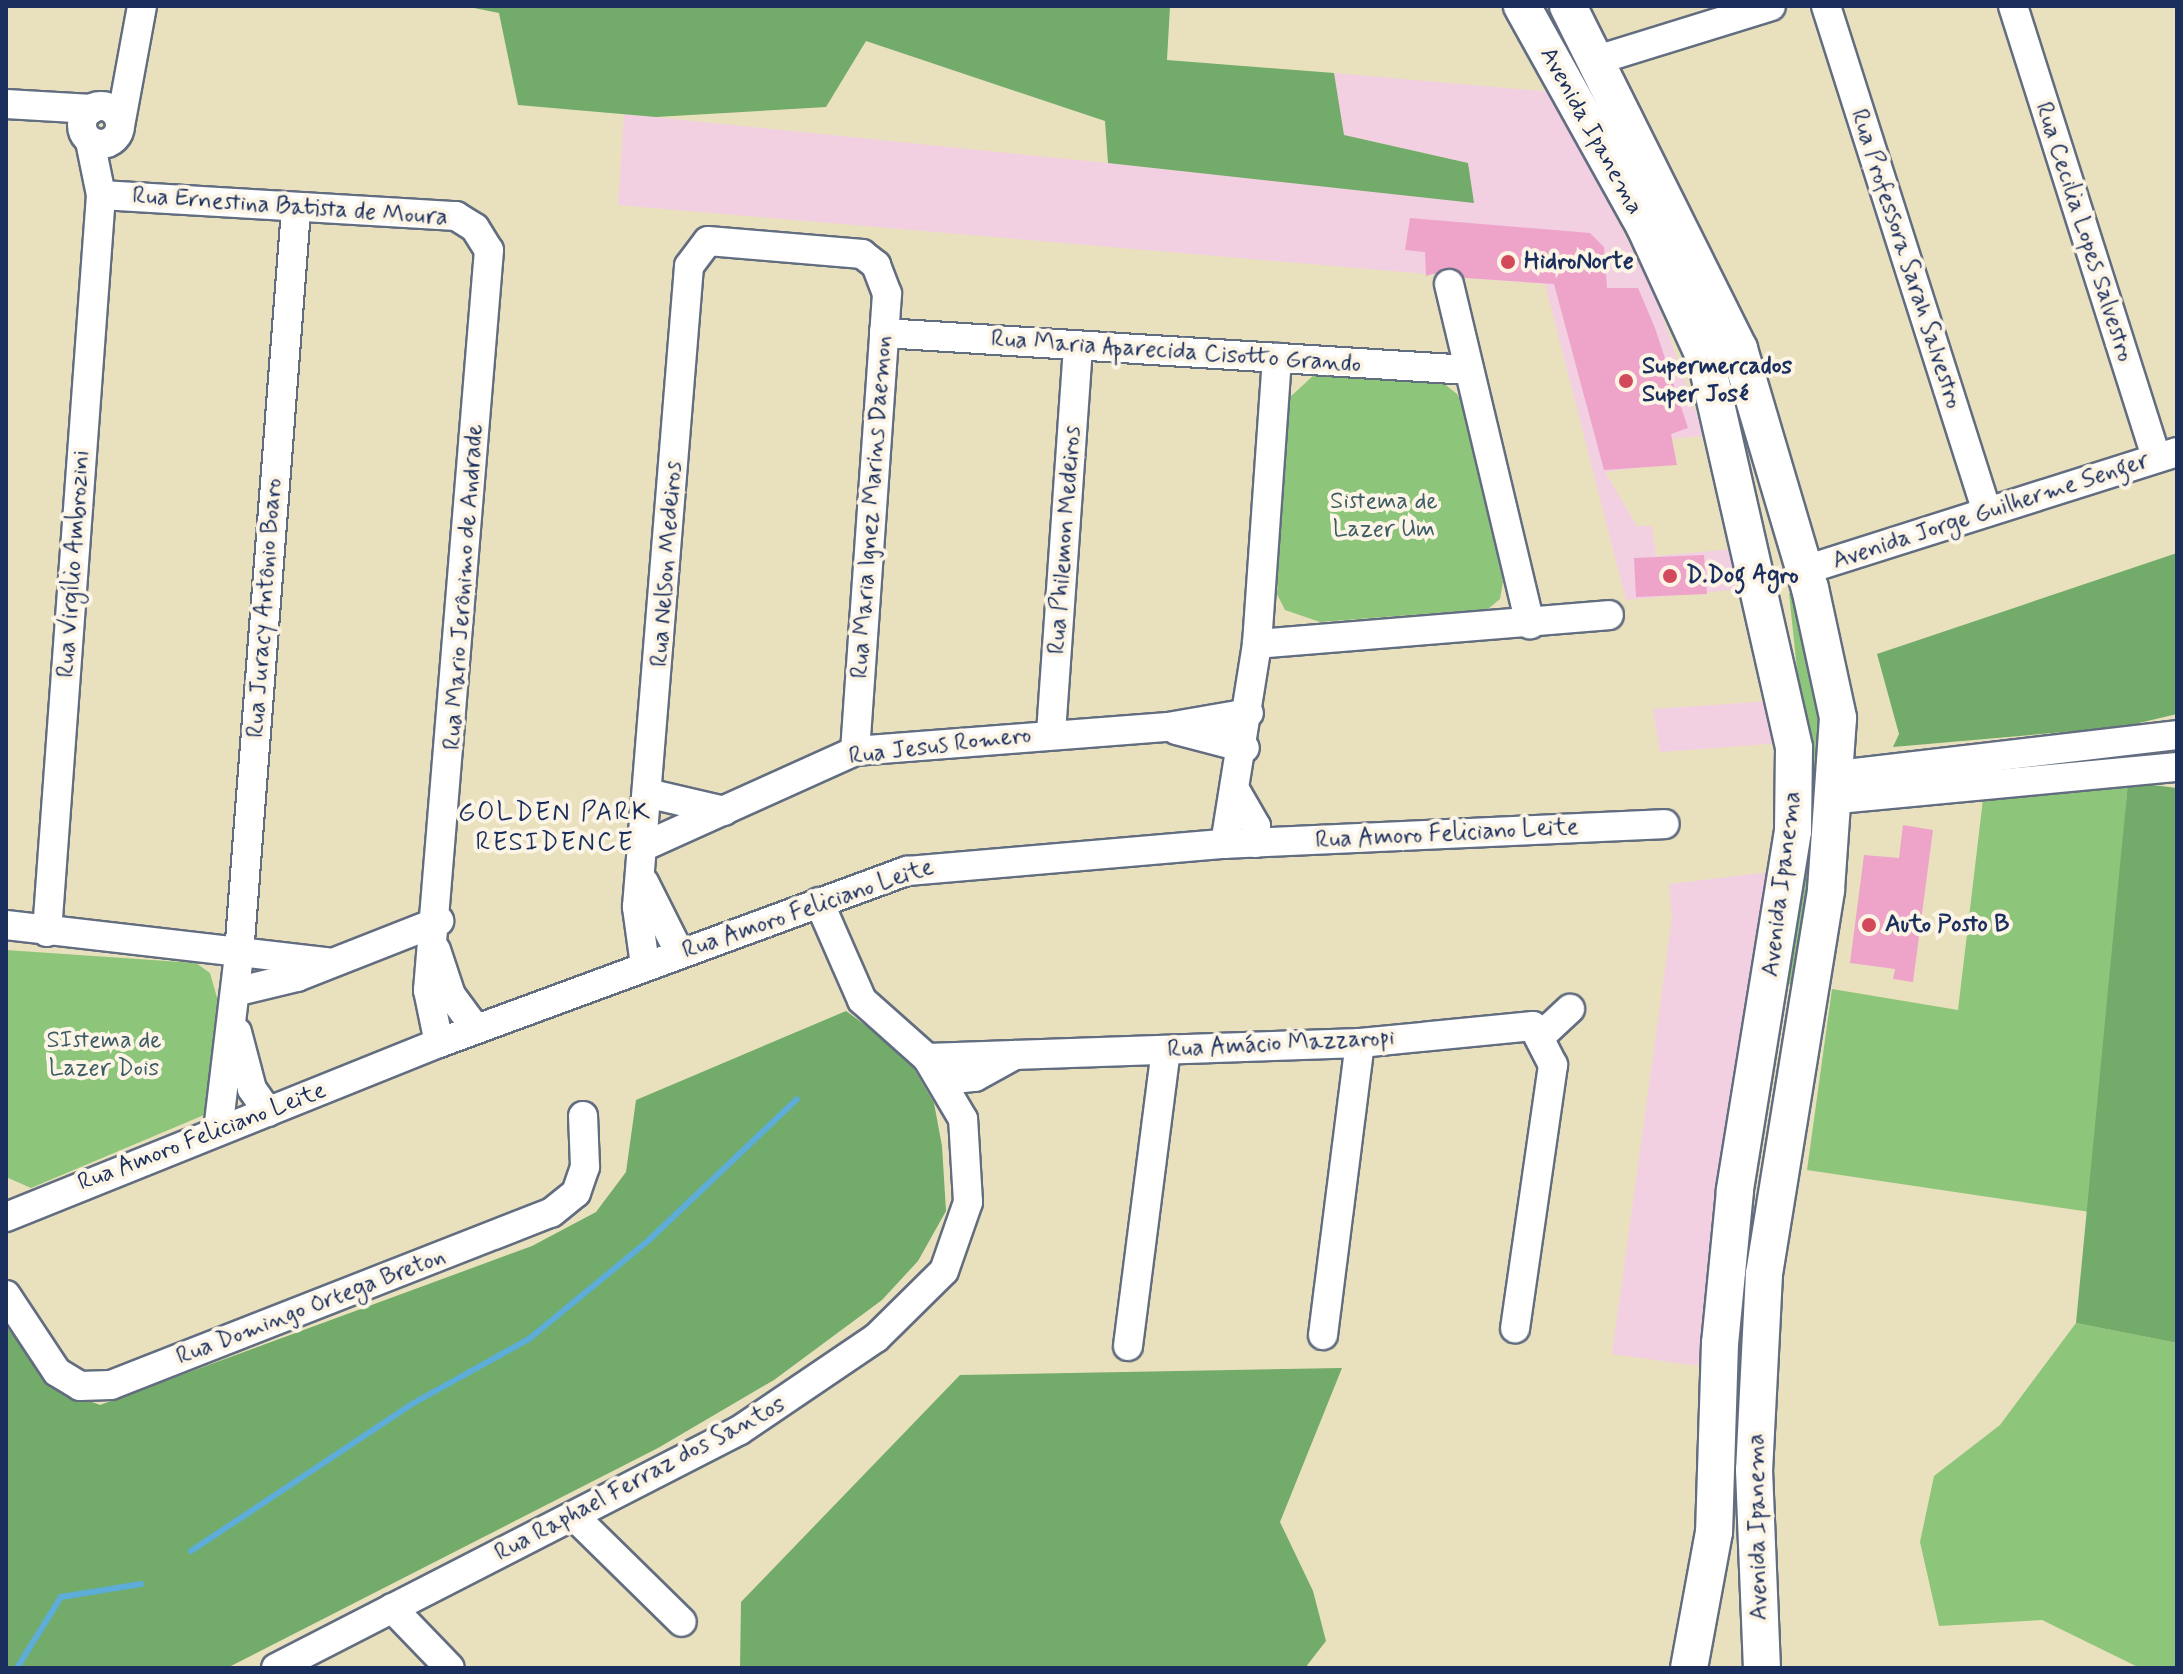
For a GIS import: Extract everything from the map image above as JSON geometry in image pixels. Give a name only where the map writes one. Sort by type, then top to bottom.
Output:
[{"type":"main road","name":"Avenida Ipanema","points":[[1522,6],[1665,267],[1719,399],[1794,748],[1795,795],[1735,1191],[1720,1343],[1714,1532],[1689,1668]]},
{"type":"main road","name":"Avenida Ipanema","points":[[1568,6],[1739,349],[1805,570],[1838,718],[1838,787],[1764,1274],[1754,1470],[1762,1668]]},
{"type":"main road","points":[[1597,60],[1585,93],[1598,146]]},
{"type":"main road","points":[[1719,399],[1735,423],[1774,546],[1805,570]]},
{"type":"street","name":"Rua Virgílio Ambrozini","points":[[47,932],[101,195],[119,129],[142,6]]},
{"type":"street","points":[[1597,60],[1771,6]]},
{"type":"street","name":"Rua Professora Sarah Salvestro","points":[[1826,6],[1987,512]]},
{"type":"street","name":"Rua Cecilia Lopes Salvestro","points":[[2013,6],[2166,455]]},
{"type":"street","name":"Rua Virgílio Ambrozini","points":[[101,195],[91,123],[132,62]]},
{"type":"street","points":[[6,104],[40,109],[91,123],[107,143],[119,129]]},
{"type":"street","name":"Rua Ernestina Batista de Moura","points":[[101,195],[296,210],[456,216],[475,228]]},
{"type":"street","name":"Rua Juracy Antônio Boaro","points":[[218,1131],[239,954],[296,210]]},
{"type":"street","name":"Rua Mario Jerônimo de Andrade","points":[[439,1043],[428,990],[439,921],[489,250],[475,228]]},
{"type":"street","name":"Rua Maria Ignez Marins Daemon","points":[[697,248],[718,239],[850,251],[876,265],[887,294],[855,751]]},
{"type":"street","name":"Rua Nelson Medeiros","points":[[645,965],[637,930],[651,794],[689,266],[697,248]]},
{"type":"street","points":[[1449,284],[1530,625]]},
{"type":"street","name":"Rua Maria Aparecida Cisotto Grando","points":[[884,333],[1469,370]]},
{"type":"street","name":"Rua Philemon Medeiros","points":[[1051,733],[1078,347]]},
{"type":"street","points":[[1225,844],[1245,748],[1257,644],[1277,358]]},
{"type":"street","name":"Avenida Jorge Guilherme Senger","points":[[1805,570],[2166,455]]},
{"type":"street","points":[[1257,644],[1530,625],[1609,615]]},
{"type":"street","name":"Rua Jesus Romero","points":[[647,845],[855,751],[1051,733],[1168,727],[1249,713]]},
{"type":"street","name":"Rua Jesus Romero","points":[[1168,727],[1245,748]]},
{"type":"street","points":[[1838,787],[2177,735]]},
{"type":"street","points":[[1838,787],[2177,767]]},
{"type":"street","points":[[1237,793],[1256,826],[1255,843]]},
{"type":"street","points":[[651,794],[724,811]]},
{"type":"street","name":"Rua Amoro Feliciano Leite","points":[[6,1217],[43,1198],[679,952],[819,902],[954,862],[1225,844],[1665,824]]},
{"type":"street","points":[[644,882],[679,952]]},
{"type":"street","name":"Rua Raphael Ferraz dos Santos","points":[[276,1668],[576,1518],[740,1430],[921,1298],[960,1236],[971,1166],[956,1080],[862,1000],[819,902]]},
{"type":"street","points":[[234,998],[439,921]]},
{"type":"street","points":[[6,925],[327,962]]},
{"type":"street","points":[[6,940],[38,941],[47,932]]},
{"type":"street","name":"Rua Mario Jerônimo de Andrade","points":[[436,949],[451,995],[476,1029]]},
{"type":"street","name":"Rua Juracy Antônio Boaro","points":[[234,998],[242,1060],[268,1112]]},
{"type":"street","points":[[1515,1328],[1553,1065],[1543,1034],[1570,1009]]},
{"type":"street","name":"Rua Amácio Mazzaropi","points":[[927,1058],[988,1051],[1015,1055],[1360,1043],[1520,1022],[1543,1034]]},
{"type":"street","points":[[1323,1335],[1360,1043]]},
{"type":"street","points":[[1128,1346],[1166,1050]]},
{"type":"street","name":"Rua Amácio Mazzaropi","points":[[956,1080],[1015,1055]]},
{"type":"street","name":"Rua Domingo Ortega Breton","points":[[6,1295],[57,1372],[80,1386],[111,1385],[551,1213],[576,1193],[585,1167],[583,1116]]},
{"type":"street","points":[[6,1191],[43,1198]]},
{"type":"street","points":[[576,1518],[682,1622]]},
{"type":"street","points":[[392,1608],[450,1668]]},
{"type":"shaded area","points":[[1334,73],[1552,92],[1654,292],[1704,436],[1668,439],[1671,463],[1605,472],[1637,526],[1652,526],[1656,556],[1733,549],[1744,589],[1626,600],[1545,284],[618,205],[624,114],[1473,200],[1468,163],[1343,135]]},
{"type":"shaded area","points":[[1772,701],[1782,743],[1660,752],[1653,709]]},
{"type":"shaded area","points":[[1778,871],[1698,1366],[1612,1354],[1672,918],[1669,884]]},
{"type":"green space","points":[[464,6],[1170,6],[1167,60],[1334,73],[1344,135],[1468,163],[1474,203],[1108,163],[1105,121],[866,41],[826,107],[656,117],[518,105],[499,13]]},
{"type":"green space","name":"Sistema de Lazer Um","points":[[1315,374],[1442,382],[1457,394],[1467,409],[1503,582],[1500,599],[1488,609],[1320,622],[1285,610],[1277,594],[1288,399]]},
{"type":"green space","points":[[2177,553],[2177,714],[2122,727],[1893,747],[1899,734],[1877,654]]},
{"type":"green space","points":[[1789,593],[1796,595],[1817,704],[1820,769],[1798,985],[1783,983],[1808,775]]},
{"type":"green space","points":[[2128,782],[2090,1212],[1807,1170],[1832,989],[1958,1010],[1983,799]]},
{"type":"green space","points":[[2128,782],[2177,788],[2177,1343],[2076,1323]]},
{"type":"green space","name":"SIstema de Lazer Dois","points":[[6,950],[196,963],[210,973],[218,1001],[213,1095],[204,1115],[31,1188],[6,1177]]},
{"type":"green space","points":[[846,1011],[906,1055],[934,1103],[942,1146],[946,1211],[918,1261],[882,1300],[774,1380],[658,1448],[227,1668],[6,1668],[6,1326],[53,1387],[100,1405],[532,1246],[596,1212],[626,1172],[636,1100]]},
{"type":"green space","points":[[2076,1323],[2177,1343],[2177,1668],[2140,1668],[2042,1620],[1939,1626],[1920,1542],[1934,1476],[2000,1425]]},
{"type":"green space","points":[[1342,1368],[1280,1522],[1313,1591],[1326,1641],[1305,1668],[740,1668],[741,1602],[960,1375]]},
{"type":"building","points":[[1410,218],[1590,233],[1604,247],[1607,288],[1638,288],[1655,328],[1688,428],[1671,434],[1677,465],[1604,470],[1554,284],[1465,278],[1453,268],[1426,276],[1425,252],[1405,250]]},
{"type":"building","name":"D.Dog Agro","points":[[1704,555],[1707,594],[1636,597],[1634,558]]},
{"type":"building","points":[[1903,825],[1933,830],[1913,982],[1893,979],[1895,969],[1850,963],[1864,855],[1899,858]]},
{"type":"waterway","points":[[191,1551],[412,1404],[529,1339],[649,1240],[797,1099]]},
{"type":"waterway","points":[[17,1668],[61,1597],[141,1584]]},
{"type":"place","name":"HidroNorte","points":[[1508,262]]},
{"type":"place","name":"Supermercados Super José","points":[[1626,381]]},
{"type":"place","name":"D.Dog Agro","points":[[1670,576]]},
{"type":"place","name":"Auto Posto B","points":[[1869,925]]},
{"type":"district","name":"GOLDEN PARK RESIDENCE","points":[[555,829]]}]
